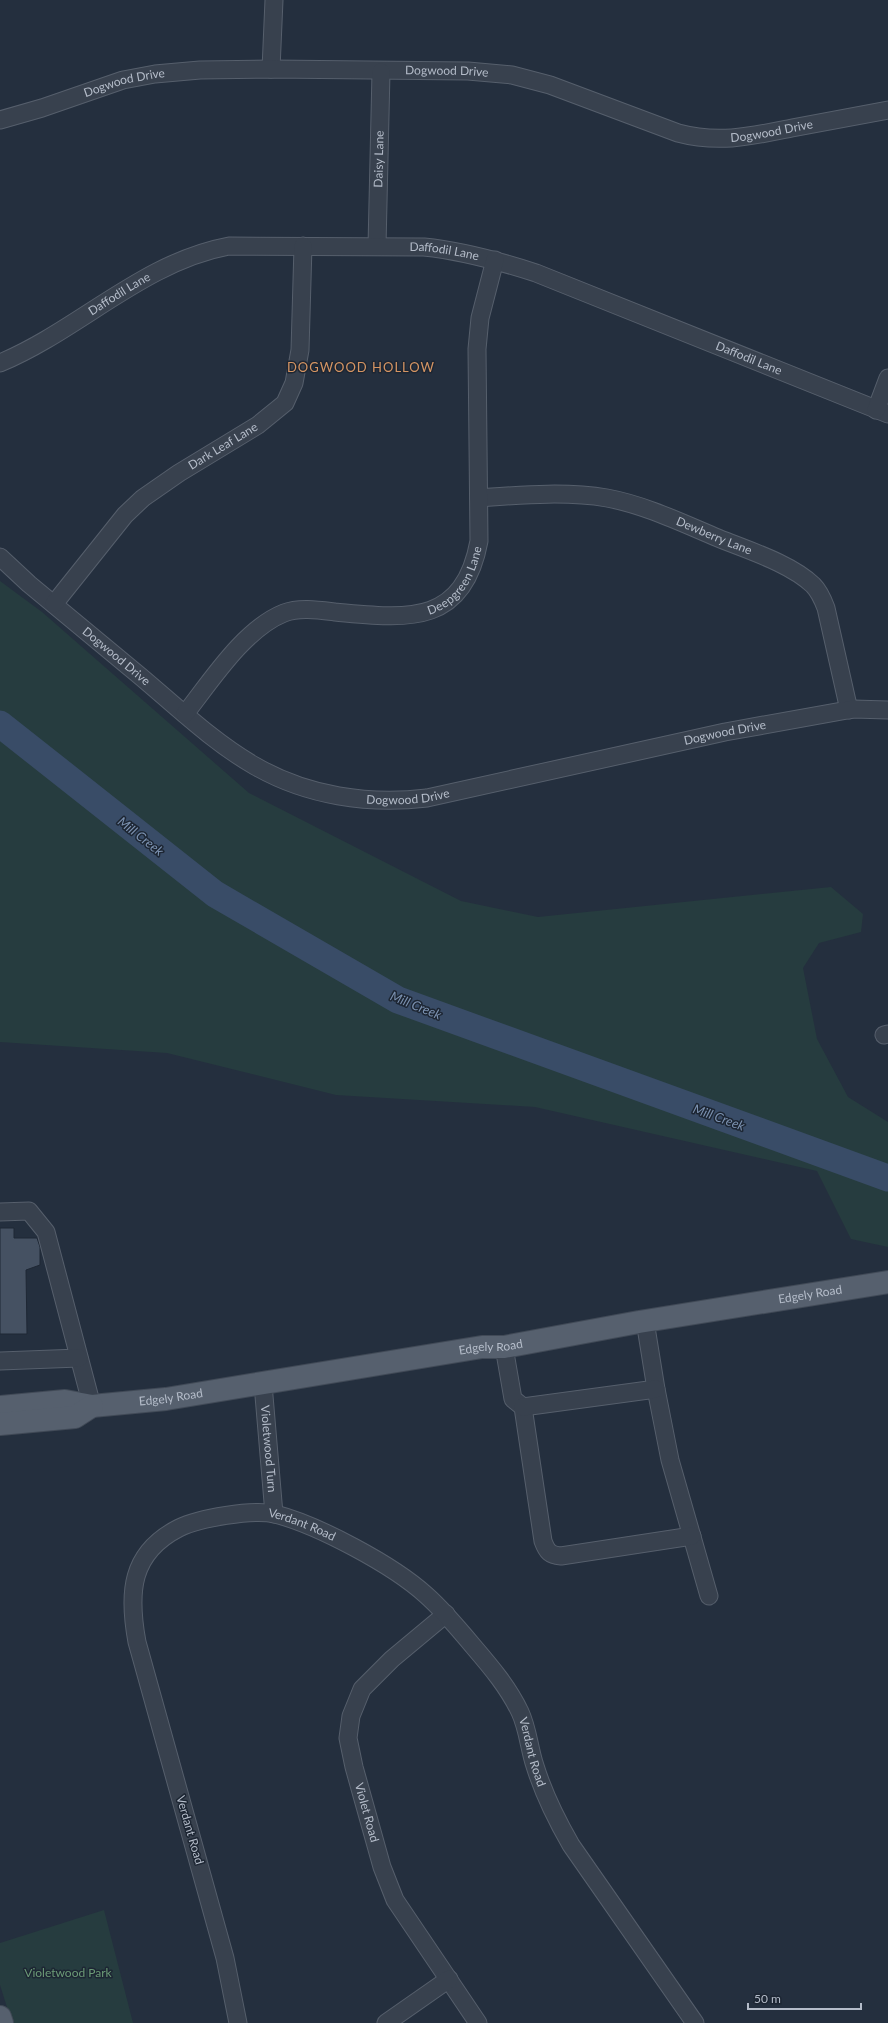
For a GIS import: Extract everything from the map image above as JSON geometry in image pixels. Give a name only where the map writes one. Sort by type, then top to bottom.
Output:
[{"type":"main road","name":"Edgely Road","points":[[0,1407],[65,1401],[92,1406],[166,1399],[482,1347],[504,1347],[645,1321],[888,1282]]},
{"type":"main road","name":"Edgely Road","points":[[0,1424],[75,1417],[92,1406]]},
{"type":"main road","points":[[0,2017],[2,2023]]},
{"type":"street","points":[[271,69],[274,0]]},
{"type":"street","name":"Dogwood Drive","points":[[0,120],[42,108],[122,80],[155,74],[200,70],[271,69],[381,72],[468,71],[512,75],[550,85],[678,133],[710,139],[746,137],[888,110]]},
{"type":"street","name":"Daisy Lane","points":[[377,246],[381,72]]},
{"type":"street","name":"Daffodil Lane","points":[[0,363],[47,340],[161,270],[184,258],[210,250],[229,246],[424,247],[454,250],[495,260],[536,273],[882,412]]},
{"type":"street","name":"Dark Leaf Lane","points":[[54,604],[125,515],[143,498],[179,473],[258,426],[284,402],[294,383],[300,350],[303,246]]},
{"type":"street","name":"Deepgreen Lane","points":[[185,714],[236,651],[256,629],[265,622],[285,613],[313,610],[394,617],[421,614],[434,609],[445,602],[460,588],[467,578],[476,555],[479,541],[477,349],[480,318],[495,260]]},
{"type":"street","points":[[882,412],[888,378]]},
{"type":"street","name":"Dewberry Lane","points":[[479,498],[572,494],[606,498],[628,503],[729,542],[797,573],[813,585],[822,598],[826,608],[849,710]]},
{"type":"street","name":"Dogwood Drive","points":[[0,557],[185,714],[254,766],[280,778],[344,797],[398,801],[427,798],[476,788],[596,759],[725,732],[849,710],[888,710]]},
{"type":"street","points":[[0,1212],[29,1211],[46,1232],[92,1406]]},
{"type":"street","points":[[645,1321],[656,1389],[670,1460],[710,1596]]},
{"type":"street","points":[[504,1347],[514,1399],[524,1407],[543,1541],[547,1551],[552,1556],[561,1556],[692,1536]]},
{"type":"street","points":[[0,1361],[79,1358]]},
{"type":"street","name":"Violetwood Turn","points":[[263,1384],[274,1514]]},
{"type":"street","points":[[524,1407],[656,1389]]},
{"type":"street","name":"Verdant Road","points":[[238,2023],[235,2001],[221,1943],[137,1642],[132,1614],[132,1594],[135,1581],[145,1556],[155,1543],[168,1534],[190,1523],[215,1518],[258,1513],[274,1514],[310,1526],[396,1572],[426,1595],[446,1614],[499,1676],[520,1712],[526,1730],[534,1765],[554,1816],[571,1845],[695,2023]]},
{"type":"street","name":"Violet Road","points":[[446,1614],[392,1659],[362,1689],[351,1716],[348,1738],[354,1767],[382,1867],[395,1900],[478,2023]]},
{"type":"street","points":[[386,2023],[449,1979]]},
{"type":"green space","points":[[0,581],[42,612],[249,793],[461,901],[538,917],[831,887],[863,914],[861,932],[819,943],[803,968],[817,1039],[848,1097],[888,1122],[888,1247],[851,1239],[817,1171],[535,1107],[336,1095],[167,1053],[0,1042]]},
{"type":"green space","name":"Violetwood Park","points":[[104,1910],[133,2023],[12,2023],[0,1985],[0,1943]]},
{"type":"building","points":[[0,1228],[14,1228],[14,1238],[37,1238],[40,1247],[40,1265],[26,1270],[27,1334],[0,1334]]},
{"type":"waterway","name":"Mill Creek","points":[[0,724],[215,894],[398,1000],[888,1178]]},
{"type":"district","name":"DOGWOOD HOLLOW","points":[[361,367]]}]
